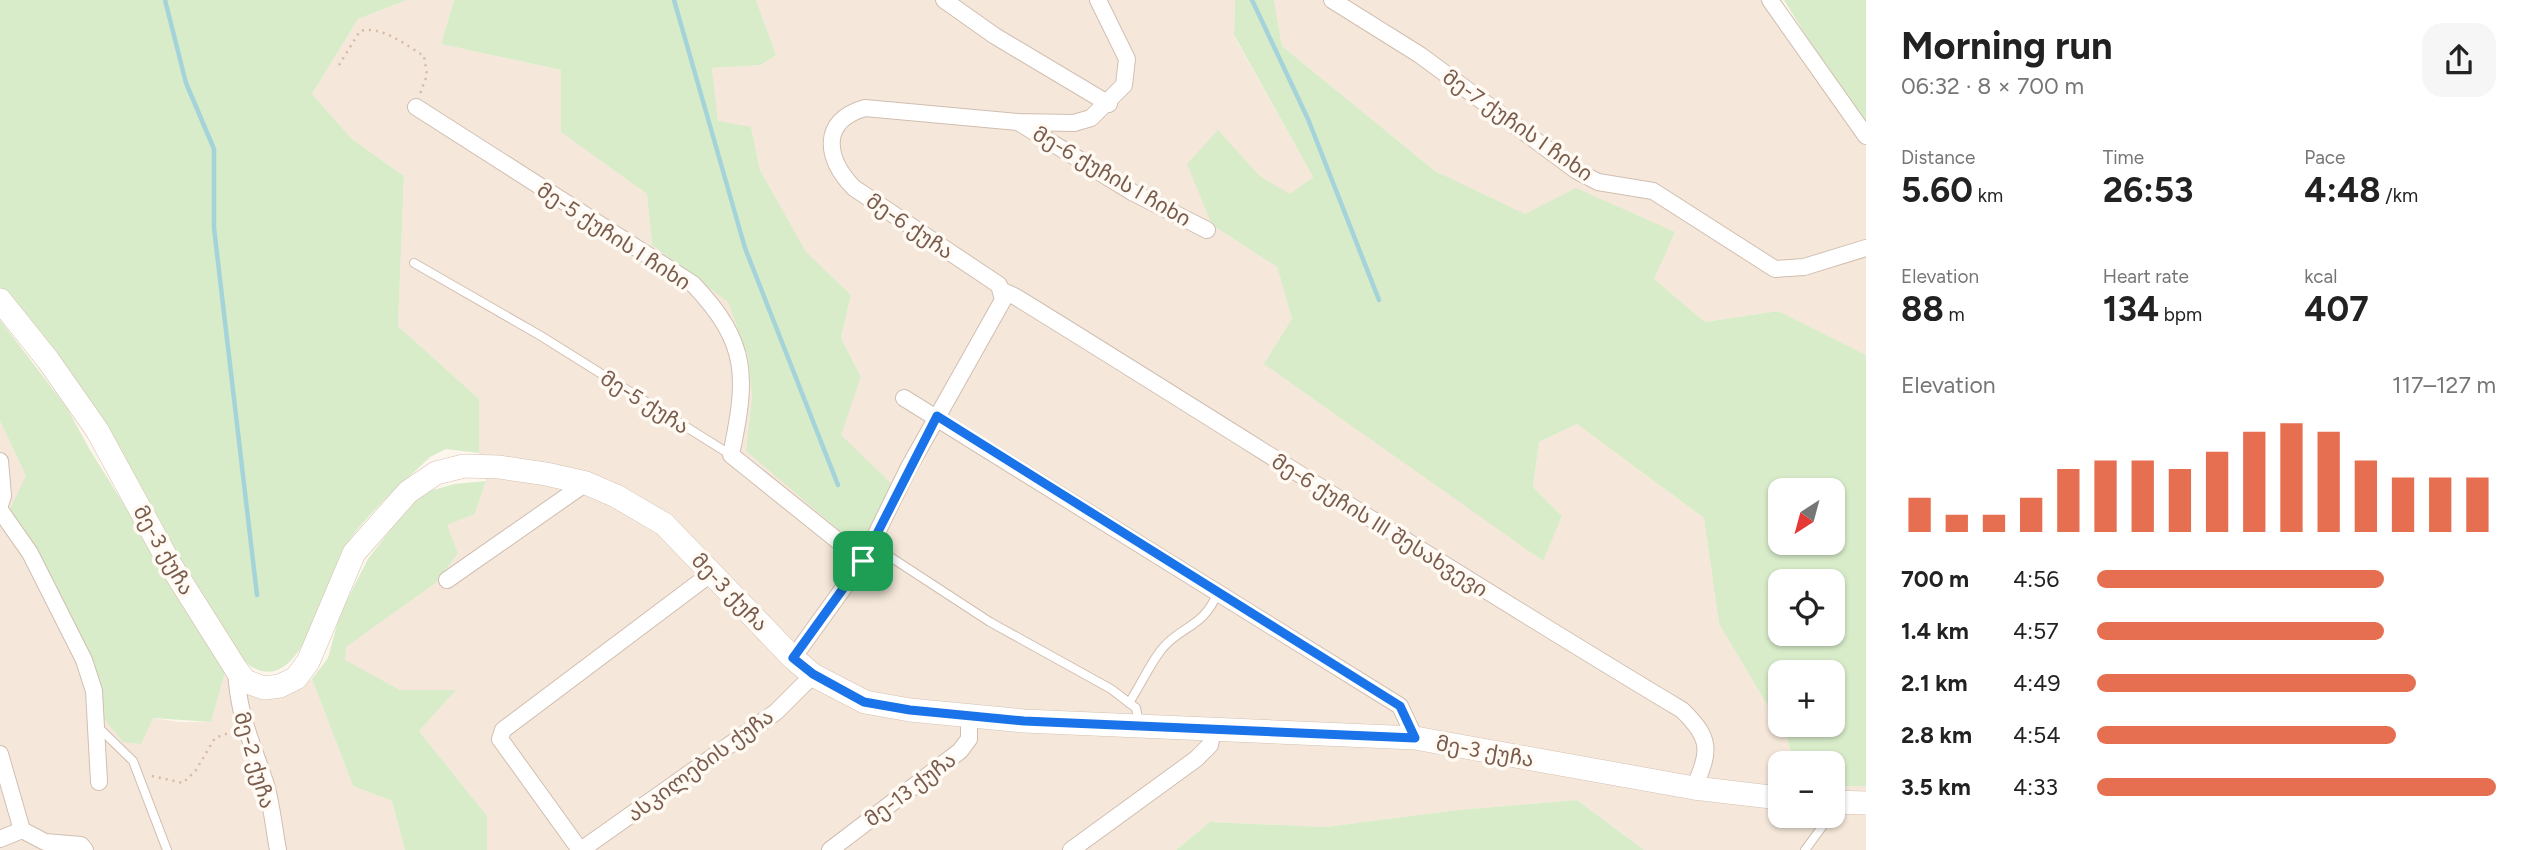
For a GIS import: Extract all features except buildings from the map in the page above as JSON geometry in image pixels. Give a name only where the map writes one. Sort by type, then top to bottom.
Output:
[{"type":"street","points":[[944,0],[995,36],[1108,104]]},
{"type":"street","name":"მე-6 ქუჩა","points":[[1003,291],[999,285],[854,188],[836,165],[832,137],[837,124],[848,113],[865,108],[1018,122],[1074,123],[1091,118],[1108,104],[1124,85],[1127,59],[1098,0]]},
{"type":"street","name":"მე-7 ქუჩის I ჩიხი","points":[[1332,0],[1420,55],[1577,170],[1598,182],[1653,191],[1775,269],[1804,267],[1866,248]]},
{"type":"street","points":[[1770,0],[1866,136]]},
{"type":"street","name":"მე-5 ქუჩის I ჩიხი","points":[[415,107],[693,284],[717,309],[733,338],[742,368],[743,402],[732,455]]},
{"type":"street","name":"მე-6 ქუჩის I ჩიხი","points":[[1018,122],[1132,191],[1207,230]]},
{"type":"street","points":[[793,658],[863,561],[909,467],[999,309],[1003,291]]},
{"type":"street","name":"მე-6 ქუჩის III შესახვევი","points":[[1003,291],[1211,418],[1494,598],[1682,710],[1701,728],[1707,748],[1705,763],[1694,788]]},
{"type":"street","name":"მე-3 ქუჩა","points":[[0,300],[48,360],[97,430],[170,564],[236,669],[245,681],[264,688],[280,686],[296,678],[326,622],[354,553],[408,492],[436,473],[464,466],[499,467],[586,483],[663,524],[713,572],[793,658],[813,674],[864,702],[969,717],[1415,738],[1694,788],[1768,797]]},
{"type":"street","points":[[904,398],[937,416],[1400,706],[1415,738]]},
{"type":"street","name":"მე-5 ქუჩა","points":[[732,455],[863,561]]},
{"type":"street","points":[[0,461],[3,496],[0,508],[30,553],[84,660],[94,691],[99,782]]},
{"type":"street","points":[[447,580],[586,483]]},
{"type":"street","points":[[581,850],[500,739],[503,730],[713,572]]},
{"type":"street","name":"მე-2 ქუჩა","points":[[236,669],[237,699],[244,727],[266,787],[278,850]]},
{"type":"street","name":"ასკილების ქუჩა","points":[[581,850],[776,712],[813,674]]},
{"type":"street","name":"მე-13 ქუჩა","points":[[830,850],[960,751],[969,739],[969,717]]},
{"type":"street","points":[[1071,850],[1196,759],[1210,745],[1213,729]]},
{"type":"street","points":[[0,754],[22,830],[46,842],[81,845],[85,850]]},
{"type":"street","points":[[1845,805],[1866,803]]},
{"type":"street","points":[[0,839],[22,830]]},
{"type":"lane","name":"მე-5 ქუჩა","points":[[414,262],[541,336],[732,455]]},
{"type":"lane","points":[[872,545],[990,622],[1111,690],[1136,708],[1140,727]]},
{"type":"lane","points":[[1129,703],[1162,648],[1198,624],[1211,610],[1218,592]]},
{"type":"lane","points":[[95,724],[133,761],[139,771],[167,850]]},
{"type":"lane","points":[[1805,850],[1819,828]]},
{"type":"path","points":[[339,65],[360,31],[370,28],[395,38],[424,56],[427,75],[415,107]]},
{"type":"path","points":[[139,771],[170,782],[183,783],[196,770],[215,738],[244,727]]},
{"type":"shaded area","points":[[407,0],[454,0],[441,44],[561,70],[562,132],[647,194],[652,245],[728,301],[748,357],[752,396],[746,451],[840,435],[861,377],[841,338],[851,295],[806,253],[760,170],[751,128],[718,122],[712,68],[761,65],[776,55],[756,0],[1235,0],[1234,36],[1313,177],[1290,195],[1260,176],[1218,131],[1212,225],[1277,267],[1292,319],[1542,561],[1562,516],[1533,487],[1539,442],[1577,424],[1704,518],[1719,624],[1768,706],[1768,737],[1786,737],[1791,751],[1768,751],[1768,828],[1845,828],[1845,786],[1866,786],[1866,850],[1644,850],[1577,800],[1458,810],[1325,827],[1210,822],[1176,850],[487,850],[487,816],[419,731],[456,690],[400,690],[345,661],[345,647],[437,582],[458,553],[446,525],[475,514],[486,481],[479,453],[479,399],[398,326],[404,176],[352,139],[312,94],[358,19]]},
{"type":"shaded area","points":[[1274,0],[1778,0],[1866,139],[1866,355],[1778,311],[1705,322],[1654,279],[1435,171],[1282,46]]},
{"type":"shaded area","points":[[0,421],[26,476],[27,562],[87,682],[153,718],[179,722],[211,722],[226,669],[294,690],[312,679],[353,786],[392,801],[405,850],[0,850]]},
{"type":"green space","points":[[0,0],[407,0],[358,19],[312,94],[352,139],[404,176],[398,326],[479,399],[479,453],[446,449],[430,457],[368,517],[350,539],[311,630],[298,652],[282,668],[265,672],[244,661],[0,292]]},
{"type":"green space","points":[[454,0],[756,0],[776,55],[761,65],[712,68],[718,121],[751,127],[760,170],[806,252],[851,295],[841,338],[861,377],[841,435],[895,487],[860,548],[746,451],[752,396],[748,357],[728,302],[652,245],[647,194],[561,132],[561,70],[441,44]]},
{"type":"green space","points":[[1235,0],[1274,0],[1282,46],[1435,171],[1525,214],[1576,188],[1675,232],[1654,279],[1705,322],[1778,311],[1866,355],[1866,786],[1845,786],[1845,751],[1791,751],[1786,737],[1845,737],[1845,660],[1768,660],[1768,706],[1719,624],[1704,518],[1577,424],[1539,442],[1533,487],[1562,516],[1543,561],[1264,364],[1292,319],[1277,267],[1212,225],[1187,164],[1218,130],[1260,176],[1290,194],[1313,177],[1234,35]]},
{"type":"green space","points":[[1784,0],[1866,0],[1866,133]]},
{"type":"green space","points":[[0,320],[67,408],[90,450],[226,669],[211,722],[153,718],[141,744],[123,742],[104,719],[97,674],[35,548],[8,513],[26,476],[0,421]]},
{"type":"green space","points":[[486,481],[475,514],[447,525],[458,553],[437,582],[346,647],[345,660],[400,690],[456,690],[419,731],[487,816],[487,850],[405,850],[392,801],[353,786],[312,679],[328,658],[340,614],[368,559],[418,494],[455,484]]},
{"type":"green space","points":[[1577,800],[1644,850],[1176,850],[1210,822],[1325,827],[1458,810]]},
{"type":"waterway","points":[[165,0],[186,83],[214,149],[214,228],[257,595]]},
{"type":"waterway","points":[[674,0],[745,248],[838,485]]},
{"type":"waterway","points":[[1252,0],[1308,119],[1379,300]]},
{"type":"route","points":[[937,416],[1400,706],[1415,738],[1024,721],[910,710],[864,702],[813,674],[793,658],[863,561],[937,416]]}]
